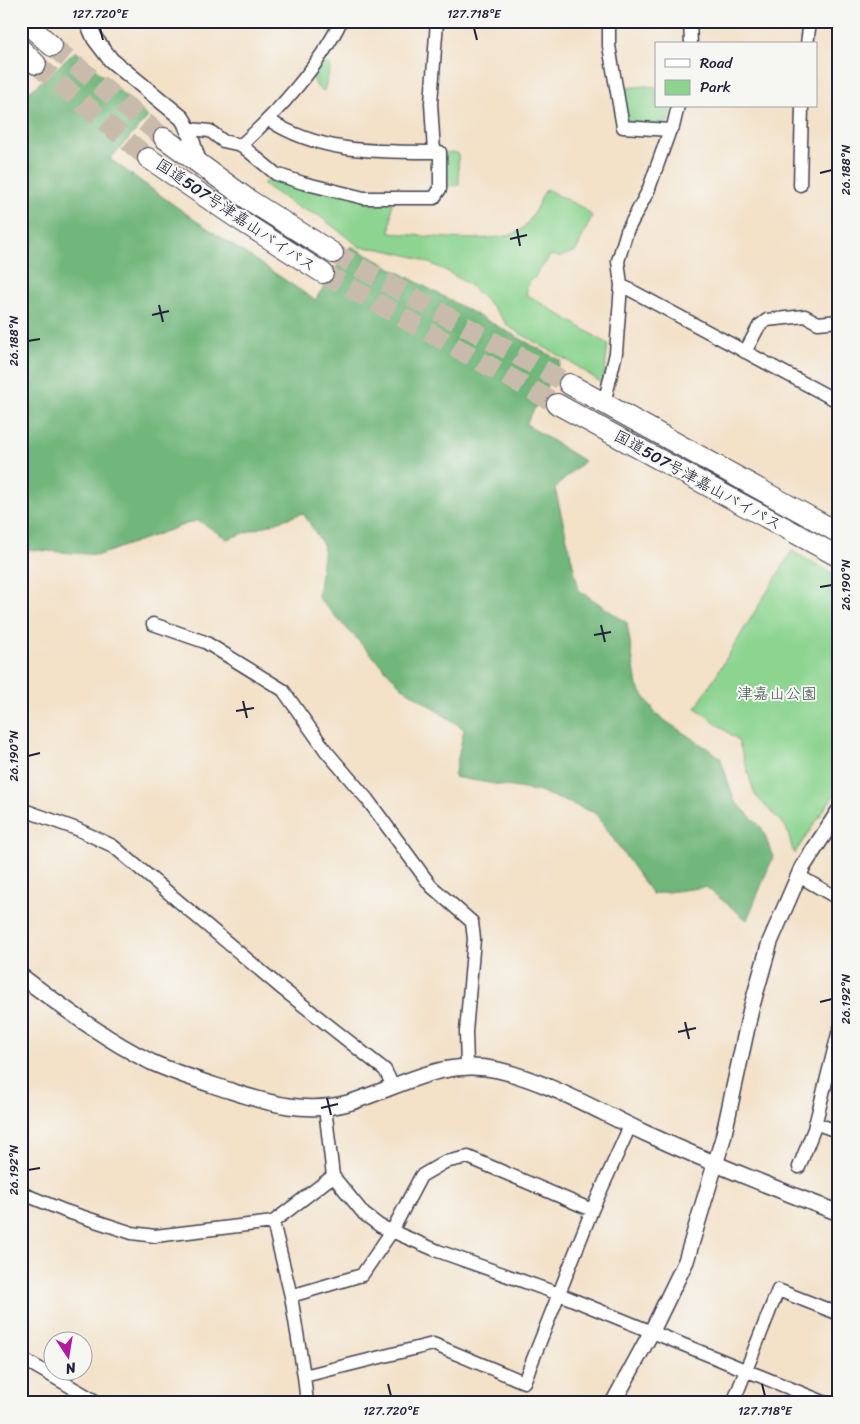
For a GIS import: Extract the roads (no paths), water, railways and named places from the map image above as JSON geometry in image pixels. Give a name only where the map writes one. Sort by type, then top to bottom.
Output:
[{"type":"highway","points":[[24,21],[52,46]]},
{"type":"highway","points":[[21,49],[36,64]]},
{"type":"highway","name":"国道507号津嘉山バイパス","points":[[164,138],[250,200],[333,253]]},
{"type":"highway","name":"国道507号津嘉山バイパス","points":[[148,158],[235,217],[323,273]]},
{"type":"highway","name":"国道507号津嘉山バイパス","points":[[569,384],[839,533]]},
{"type":"highway","name":"国道507号津嘉山バイパス","points":[[557,404],[839,557]]},
{"type":"street","points":[[87,21],[95,39],[111,60],[182,118],[190,129],[192,146],[200,165]]},
{"type":"street","points":[[242,145],[269,120],[322,55],[341,21]]},
{"type":"street","points":[[269,120],[284,131],[309,141],[357,151],[434,152],[432,103],[437,21]]},
{"type":"street","points":[[609,21],[609,46],[623,127],[670,130]]},
{"type":"street","points":[[690,21],[690,42]]},
{"type":"street","points":[[807,42],[810,21]]},
{"type":"street","points":[[604,404],[616,353],[621,285],[618,262],[627,231],[648,191],[670,130],[673,127],[678,108]]},
{"type":"street","points":[[800,186],[802,108]]},
{"type":"street","points":[[190,129],[210,131],[223,141],[242,145],[276,174],[364,198],[434,198],[440,189],[440,152]]},
{"type":"street","points":[[621,285],[839,402]]},
{"type":"street","points":[[745,352],[760,326],[767,320],[805,316],[818,323],[839,321]]},
{"type":"street","points":[[153,624],[205,642],[283,690],[326,751],[367,799],[431,886],[472,922],[474,939],[466,1032],[467,1066]]},
{"type":"street","points":[[21,809],[77,829],[112,846],[272,980],[385,1070],[393,1086]]},
{"type":"street","points":[[613,1403],[652,1331],[686,1260],[715,1166],[754,999],[770,942],[799,876],[839,811]]},
{"type":"street","points":[[799,876],[839,899]]},
{"type":"street","points":[[21,976],[114,1042],[152,1062],[188,1077],[266,1103],[294,1108],[324,1108],[349,1102],[428,1073],[467,1066],[497,1070],[532,1081],[715,1166],[839,1213]]},
{"type":"street","points":[[799,1167],[815,1123],[839,1032]]},
{"type":"street","points":[[324,1108],[332,1176],[364,1214],[380,1226],[438,1251],[559,1294],[826,1403]]},
{"type":"street","points":[[815,1123],[839,1132]]},
{"type":"street","points":[[304,1376],[433,1344],[524,1382],[592,1210],[630,1126]]},
{"type":"street","points":[[291,1296],[362,1275],[392,1231],[421,1176],[445,1162],[468,1158],[592,1210]]},
{"type":"street","points":[[21,1193],[132,1233],[155,1236],[273,1222],[332,1176]]},
{"type":"street","points":[[273,1222],[291,1296],[307,1403]]},
{"type":"street","points":[[733,1403],[778,1290],[839,1314]]},
{"type":"street","points":[[21,1358],[99,1403]]},
{"type":"tunnel","points":[[52,46],[164,138]]},
{"type":"tunnel","points":[[36,64],[148,158]]},
{"type":"tunnel","points":[[333,253],[569,384]]},
{"type":"tunnel","points":[[323,273],[557,404]]},
{"type":"park label","name":"津嘉山公園","points":[[777,693]]}]
